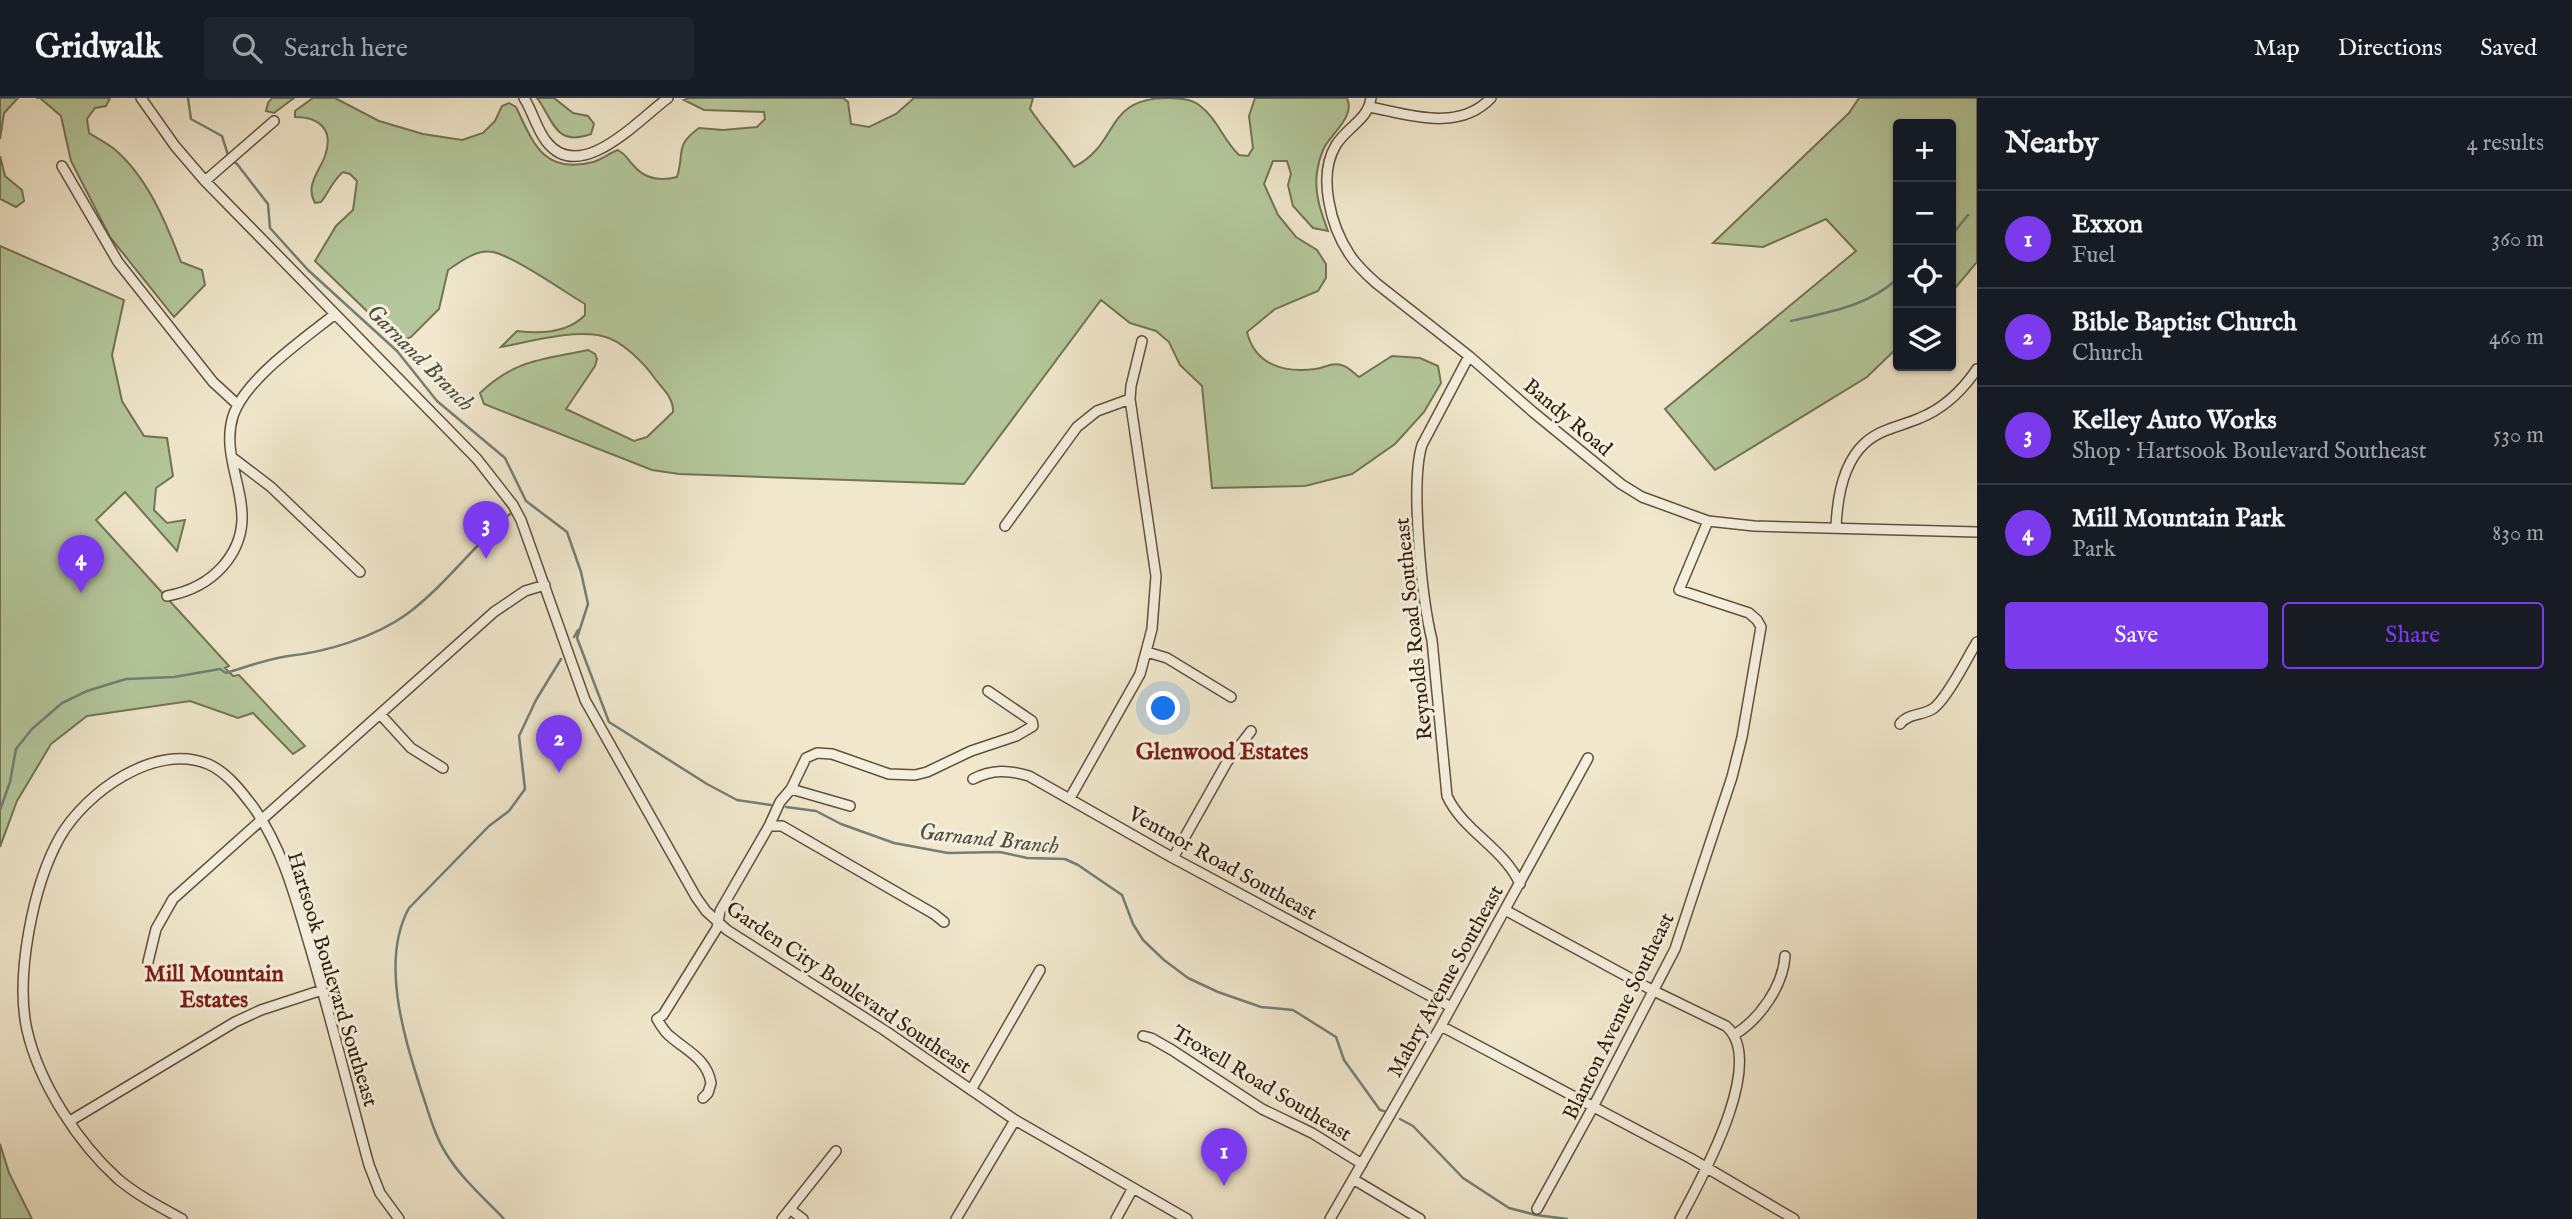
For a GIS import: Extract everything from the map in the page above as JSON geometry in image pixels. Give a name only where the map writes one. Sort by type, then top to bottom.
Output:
[{"type":"street","name":"Garden City Boulevard Southeast","points":[[141,98],[175,146],[205,181],[477,459],[500,488],[521,520],[567,655],[594,718],[696,897],[717,922],[1015,1119],[1187,1219]]},
{"type":"street","points":[[524,98],[539,130],[551,147],[574,157],[594,154],[668,98]]},
{"type":"street","points":[[1371,102],[1444,119],[1458,118],[1476,110],[1491,98]]},
{"type":"street","name":"Bandy Road","points":[[1371,102],[1362,118],[1340,139],[1330,160],[1328,189],[1343,244],[1361,270],[1469,356],[1621,484],[1643,497],[1708,522],[1977,532]]},
{"type":"street","points":[[205,181],[274,121]]},
{"type":"street","points":[[62,166],[118,262],[213,382],[238,405]]},
{"type":"street","points":[[167,596],[190,590],[211,578],[229,559],[235,548],[242,526],[242,514],[230,433],[238,405],[251,385],[335,314]]},
{"type":"street","points":[[1070,798],[1140,674],[1147,652],[1155,605],[1156,576],[1130,399],[1142,341]]},
{"type":"street","name":"Reynolds Road Southeast","points":[[1469,356],[1418,457],[1416,470],[1419,528],[1427,621],[1432,640],[1447,796],[1458,815],[1509,864],[1520,884]]},
{"type":"street","points":[[1836,528],[1841,486],[1848,467],[1865,443],[1882,432],[1922,418],[1947,403],[1965,387],[1977,369]]},
{"type":"street","points":[[1005,526],[1077,427],[1097,411],[1130,399]]},
{"type":"street","points":[[233,458],[271,487],[360,572]]},
{"type":"street","name":"Blanton Avenue Southeast","points":[[1537,1209],[1593,1107],[1652,990],[1667,967],[1684,927],[1732,777],[1761,627],[1753,615],[1679,590],[1708,522]]},
{"type":"street","points":[[148,962],[156,929],[167,908],[261,820],[512,598],[545,585]]},
{"type":"street","points":[[1900,724],[1909,716],[1926,712],[1941,701],[1977,642]]},
{"type":"street","points":[[1147,652],[1167,658],[1231,697]]},
{"type":"street","points":[[703,1098],[711,1083],[704,1066],[690,1049],[666,1033],[657,1019],[663,1015],[717,928],[720,911],[780,802],[791,789],[806,758],[817,753],[845,758],[889,774],[915,775],[928,772],[971,751],[1016,736],[1033,726],[1032,721],[988,691]]},
{"type":"street","points":[[380,714],[411,748],[443,768]]},
{"type":"street","points":[[1173,858],[1227,762],[1251,731]]},
{"type":"street","name":"Mabry Avenue Southeast","points":[[1330,1219],[1441,1026],[1588,758]]},
{"type":"street","name":"Hartsook Boulevard Southeast","points":[[182,1219],[120,1180],[103,1164],[70,1121],[48,1087],[33,1050],[27,1028],[23,977],[41,886],[51,855],[68,824],[95,795],[111,784],[146,767],[184,759],[208,765],[228,778],[255,809],[291,884],[373,1178],[399,1219]]},
{"type":"street","name":"Ventnor Road Southeast","points":[[973,779],[990,772],[1018,772],[1451,1007]]},
{"type":"street","points":[[791,789],[850,806]]},
{"type":"street","points":[[769,826],[782,826],[944,922]]},
{"type":"street","points":[[1505,911],[1652,990],[1726,1026],[1734,1035],[1739,1054],[1736,1083],[1726,1121],[1707,1168],[1680,1219]]},
{"type":"street","points":[[1734,1035],[1750,1023],[1778,985],[1785,956]]},
{"type":"street","points":[[971,1090],[1040,970]]},
{"type":"street","points":[[70,1121],[235,1021],[322,990]]},
{"type":"street","points":[[1441,1026],[1707,1168],[1794,1219]]},
{"type":"street","name":"Troxell Road Southeast","points":[[1143,1036],[1172,1050],[1262,1109],[1312,1133],[1362,1164]]},
{"type":"street","points":[[956,1219],[1015,1119]]},
{"type":"street","points":[[782,1219],[836,1151]]},
{"type":"street","points":[[1353,1179],[1420,1219]]},
{"type":"street","points":[[1116,1219],[1133,1188]]},
{"type":"street","points":[[790,1210],[803,1219]]},
{"type":"green space","points":[[0,98],[18,98],[4,113],[0,139]]},
{"type":"green space","points":[[40,98],[110,98],[106,106],[95,108],[87,119],[89,133],[113,148],[136,172],[162,216],[181,262],[202,270],[205,285],[174,317],[110,237],[71,161],[61,116]]},
{"type":"green space","points":[[272,98],[294,98],[274,113],[266,111]]},
{"type":"green space","points":[[313,98],[335,98],[379,121],[423,134],[462,140],[483,133],[495,121],[502,106],[509,103],[516,107],[535,144],[552,160],[576,165],[596,161],[618,150],[643,174],[665,179],[677,177],[683,145],[699,128],[723,130],[757,127],[765,119],[764,112],[704,110],[684,100],[689,98],[843,98],[848,102],[851,124],[869,127],[896,114],[914,98],[1033,98],[1030,109],[1074,167],[1099,146],[1122,114],[1132,105],[1147,100],[1176,98],[1196,103],[1211,116],[1239,155],[1248,156],[1253,148],[1249,116],[1255,98],[1347,98],[1348,112],[1326,144],[1317,172],[1317,195],[1328,231],[1313,228],[1293,206],[1288,185],[1291,174],[1287,161],[1273,161],[1264,184],[1278,215],[1296,237],[1317,250],[1326,264],[1326,278],[1318,291],[1275,309],[1247,332],[1257,352],[1264,359],[1282,368],[1304,370],[1337,364],[1359,377],[1392,356],[1420,358],[1438,366],[1441,383],[1424,412],[1395,444],[1352,474],[1305,486],[1212,488],[1202,386],[1180,365],[1169,342],[1156,331],[1130,323],[1101,300],[964,484],[679,474],[652,470],[484,404],[480,393],[506,373],[530,362],[588,350],[595,354],[595,366],[566,409],[634,441],[647,437],[673,412],[668,395],[646,367],[625,347],[610,338],[591,334],[565,335],[501,347],[517,331],[554,331],[571,326],[585,315],[585,304],[539,275],[514,260],[493,252],[480,252],[469,257],[448,270],[439,309],[411,337],[399,342],[315,261],[336,226],[353,210],[357,181],[350,174],[343,172],[321,202],[315,203],[312,184],[325,156],[328,139],[318,122],[295,117],[295,111]]},
{"type":"green space","points":[[537,98],[554,98],[573,113],[588,116],[594,124],[591,134],[570,137],[557,130]]},
{"type":"green space","points":[[1859,98],[1977,98],[1977,262],[1956,287],[1956,119],[1893,119],[1893,352],[1867,377],[1715,470],[1665,409],[1856,251],[1826,219],[1763,247],[1713,243],[1849,113]]},
{"type":"green space","points":[[0,156],[5,176],[22,190],[24,201],[16,207],[0,199]]},
{"type":"green space","points":[[0,246],[124,300],[112,355],[122,401],[144,436],[167,438],[173,476],[156,488],[154,510],[167,523],[185,520],[177,551],[125,492],[96,520],[229,666],[225,668],[233,676],[239,675],[305,746],[293,754],[253,713],[238,718],[190,701],[87,716],[51,744],[17,801],[0,847]]},
{"type":"green space","points":[[0,1144],[9,1173],[32,1219],[0,1219]]},
{"type":"waterway","name":"Garnand Branch","points":[[188,98],[191,119],[222,136],[229,158],[237,164],[268,204],[270,228],[308,270],[397,351],[437,401],[505,458],[526,501],[567,532],[581,572],[588,604],[577,638],[609,722],[737,800],[771,805]]},
{"type":"waterway","points":[[1956,230],[1968,215]]},
{"type":"waterway","points":[[1791,321],[1861,302],[1893,283]]},
{"type":"waterway","points":[[0,810],[10,782],[16,749],[32,729],[62,703],[87,691],[126,679],[174,677],[220,669],[226,673],[272,659],[319,651],[366,636],[394,622],[421,603],[510,514]]},
{"type":"waterway","name":"Garnand Branch","points":[[574,637],[578,630]]},
{"type":"waterway","points":[[504,1219],[460,1172],[435,1132],[402,1023],[396,951],[400,929],[409,908],[489,826],[509,811],[525,789],[519,736],[536,700],[561,659]]},
{"type":"waterway","name":"Garnand Branch","points":[[786,807],[816,811],[841,824],[894,843],[948,853],[1000,852],[1027,858],[1065,859],[1078,865],[1122,895],[1133,924],[1143,940],[1188,978],[1261,1007],[1293,1010],[1336,1037],[1344,1060],[1380,1110],[1384,1111]]},
{"type":"waterway","name":"Garnand Branch","points":[[1400,1119],[1413,1126],[1463,1178],[1509,1208],[1567,1219]]},
{"type":"place","name":"Kelley Auto Works","points":[[486,559]]},
{"type":"place","name":"Mill Mountain Park","points":[[81,593]]},
{"type":"place","name":"Bible Baptist Church","points":[[559,773]]},
{"type":"place","name":"Exxon","points":[[1224,1186]]},
{"type":"district","name":"Glenwood Estates","points":[[1222,751]]},
{"type":"district","name":"Mill Mountain Estates","points":[[214,986]]}]
